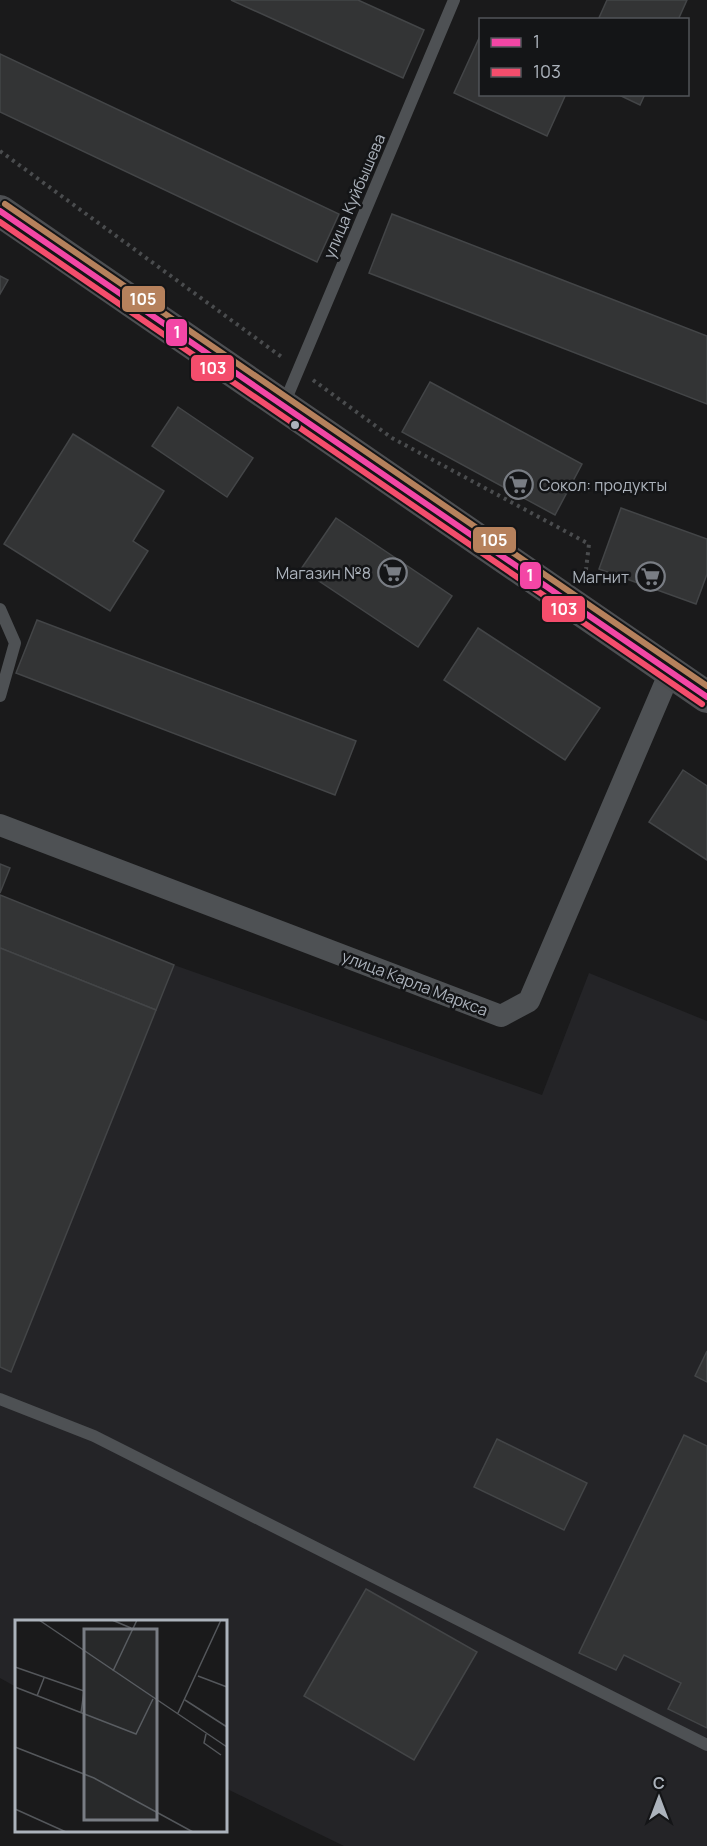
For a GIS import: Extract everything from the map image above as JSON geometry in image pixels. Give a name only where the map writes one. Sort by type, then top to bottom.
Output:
[{"type":"main road","points":[[0,211],[707,697]]},
{"type":"street","name":"улица Карла Маркса","points":[[0,825],[501,1016],[528,1001],[670,672]]},
{"type":"lane","name":"улица Куйбышева","points":[[284,405],[454,0]]},
{"type":"lane","points":[[0,609],[15,643],[0,696]]},
{"type":"lane","points":[[0,1399],[94,1436],[707,1745]]},
{"type":"path","points":[[0,151],[392,438],[589,544],[585,579]]},
{"type":"shaded area","points":[[0,948],[156,1010],[174,965],[542,1095],[589,973],[707,1021],[707,1846],[344,1846],[226,1788],[226,1620],[15,1620],[15,1686],[0,1678]]},
{"type":"building","points":[[231,0],[358,0],[424,30],[403,78]]},
{"type":"building","points":[[607,0],[687,0],[679,18],[599,18]]},
{"type":"building","points":[[479,38],[479,96],[565,96],[547,136],[454,93]]},
{"type":"building","points":[[0,54],[339,214],[317,262],[0,112]]},
{"type":"building","points":[[621,96],[644,96],[640,105]]},
{"type":"building","points":[[392,214],[707,336],[707,404],[369,273]]},
{"type":"building","points":[[0,276],[8,280],[0,294]]},
{"type":"building","points":[[430,382],[582,464],[555,515],[402,432]]},
{"type":"building","points":[[178,407],[253,458],[227,497],[152,446]]},
{"type":"building","points":[[73,434],[164,491],[133,541],[148,551],[110,611],[4,544]]},
{"type":"building","points":[[621,508],[707,539],[707,574],[696,604],[599,569]]},
{"type":"building","points":[[336,518],[452,596],[418,647],[301,569]]},
{"type":"building","points":[[37,620],[356,741],[335,795],[16,673]]},
{"type":"building","points":[[478,628],[600,708],[565,760],[444,680]]},
{"type":"building","points":[[683,770],[707,786],[707,860],[649,822]]},
{"type":"building","points":[[0,864],[10,868],[0,893]]},
{"type":"building","points":[[0,895],[174,965],[156,1010],[0,948]]},
{"type":"building","points":[[0,948],[156,1010],[11,1372],[0,1367]]},
{"type":"building","points":[[707,1351],[707,1382],[695,1376]]},
{"type":"building","points":[[684,1435],[707,1446],[707,1728],[668,1709],[681,1683],[624,1655],[616,1670],[579,1653]]},
{"type":"building","points":[[497,1439],[587,1483],[564,1530],[474,1487]]},
{"type":"building","points":[[366,1589],[477,1652],[414,1760],[304,1696]]},
{"type":"transit line","name":"105","points":[[5,204],[707,686]]},
{"type":"transit line","name":"1","points":[[0,211],[707,697]]},
{"type":"transit line","name":"103","points":[[0,222],[702,704]]},
{"type":"place","name":"Сокол: продукты","points":[[518,485]]},
{"type":"place","name":"Магазин №8","points":[[392,573]]},
{"type":"place","name":"Магнит","points":[[650,577]]}]
